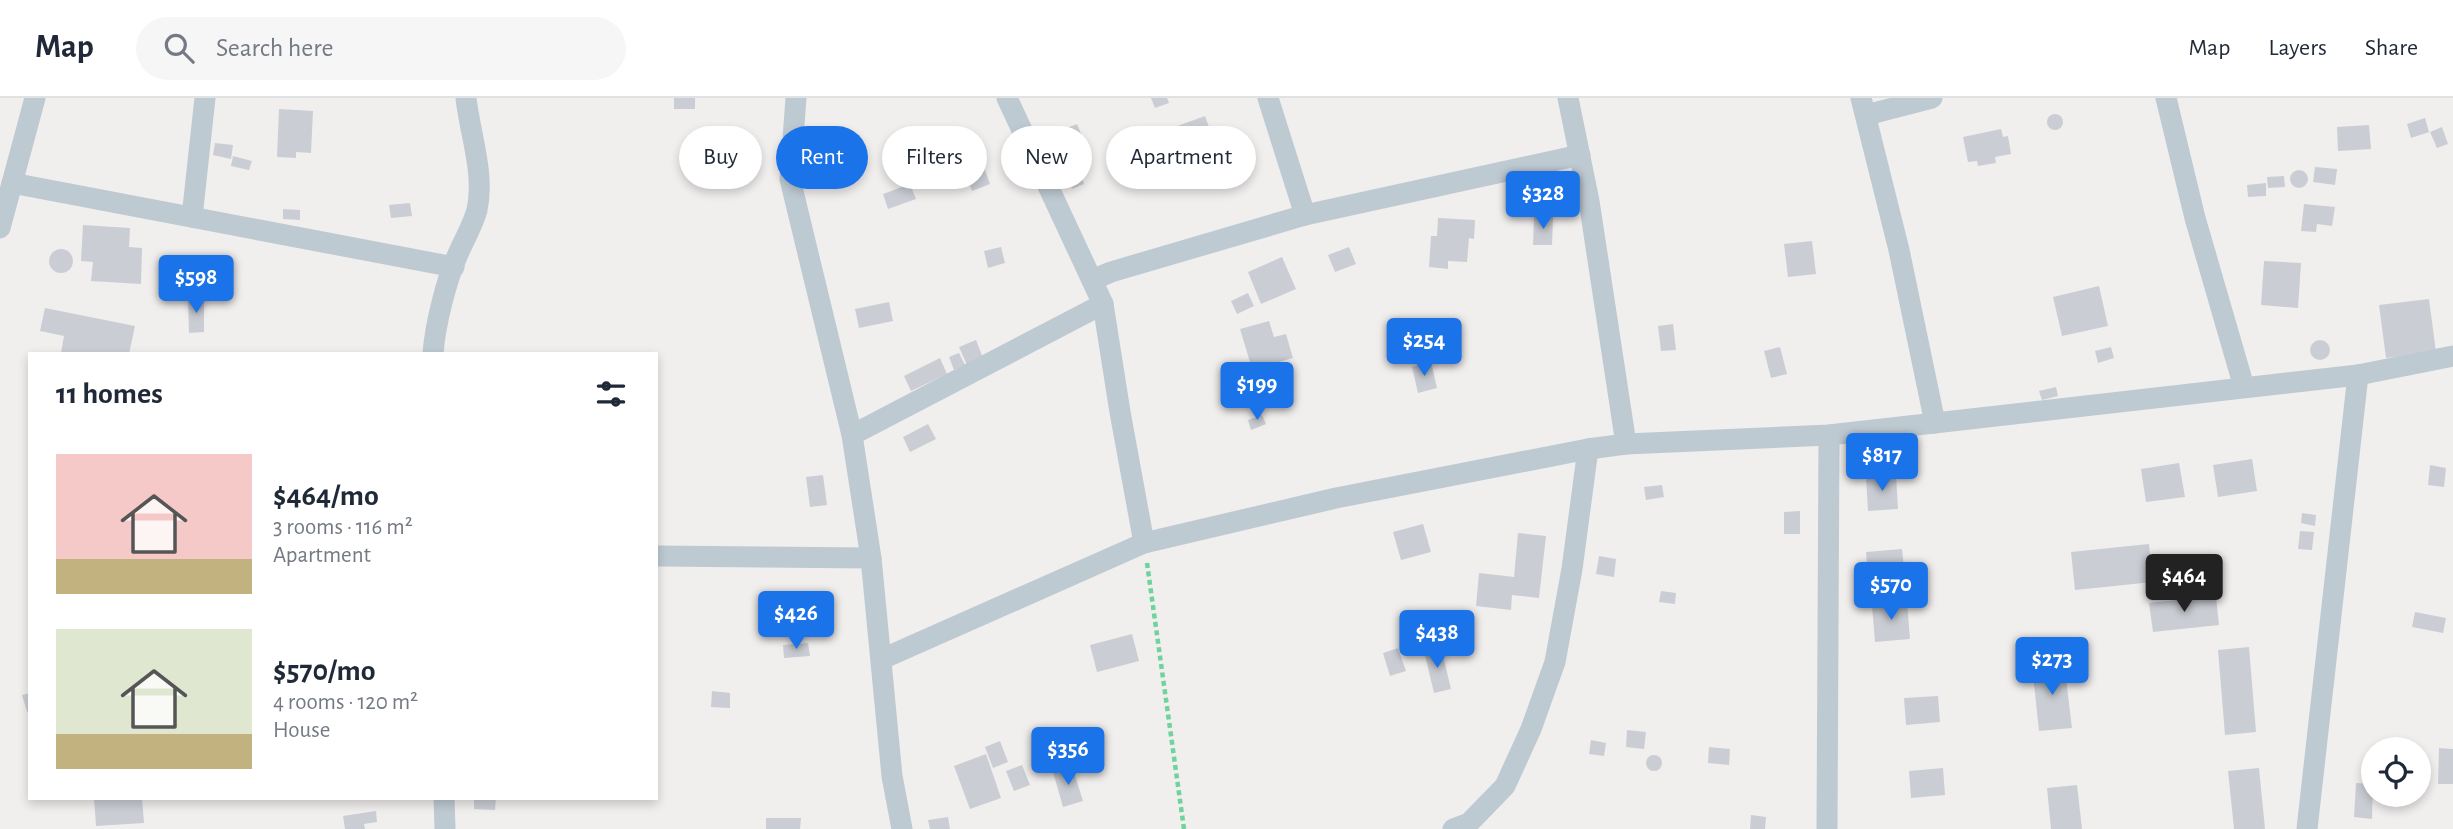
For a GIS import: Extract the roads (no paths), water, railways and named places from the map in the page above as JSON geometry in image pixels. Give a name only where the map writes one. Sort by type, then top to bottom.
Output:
[{"type":"street","points":[[0,228],[34,98]]},
{"type":"street","points":[[192,217],[205,98]]},
{"type":"street","points":[[433,352],[434,336],[454,267],[477,212],[479,191],[466,98]]},
{"type":"street","points":[[796,98],[790,179],[852,435],[871,558],[892,776],[902,829]]},
{"type":"street","points":[[1006,98],[1104,304],[1119,412],[1144,543]]},
{"type":"street","points":[[1268,98],[1305,215]]},
{"type":"street","points":[[1568,98],[1589,201],[1626,444]]},
{"type":"street","points":[[1932,98],[1863,107],[1899,250],[1935,423]]},
{"type":"street","points":[[2166,98],[2195,218],[2244,387]]},
{"type":"street","points":[[1092,280],[1111,272],[1305,215],[1580,155]]},
{"type":"street","points":[[12,183],[454,267]]},
{"type":"street","points":[[852,435],[1104,304]]},
{"type":"street","points":[[882,659],[1144,543],[1336,498],[1588,449],[1626,444],[1829,435],[2358,375],[2453,356]]},
{"type":"street","points":[[2307,829],[2358,375]]},
{"type":"street","points":[[1827,829],[1829,435]]},
{"type":"street","points":[[1452,829],[1469,824],[1505,786],[1531,730],[1555,662],[1576,545],[1588,449]]},
{"type":"street","points":[[658,556],[871,558]]},
{"type":"street","points":[[444,800],[445,829]]}]
